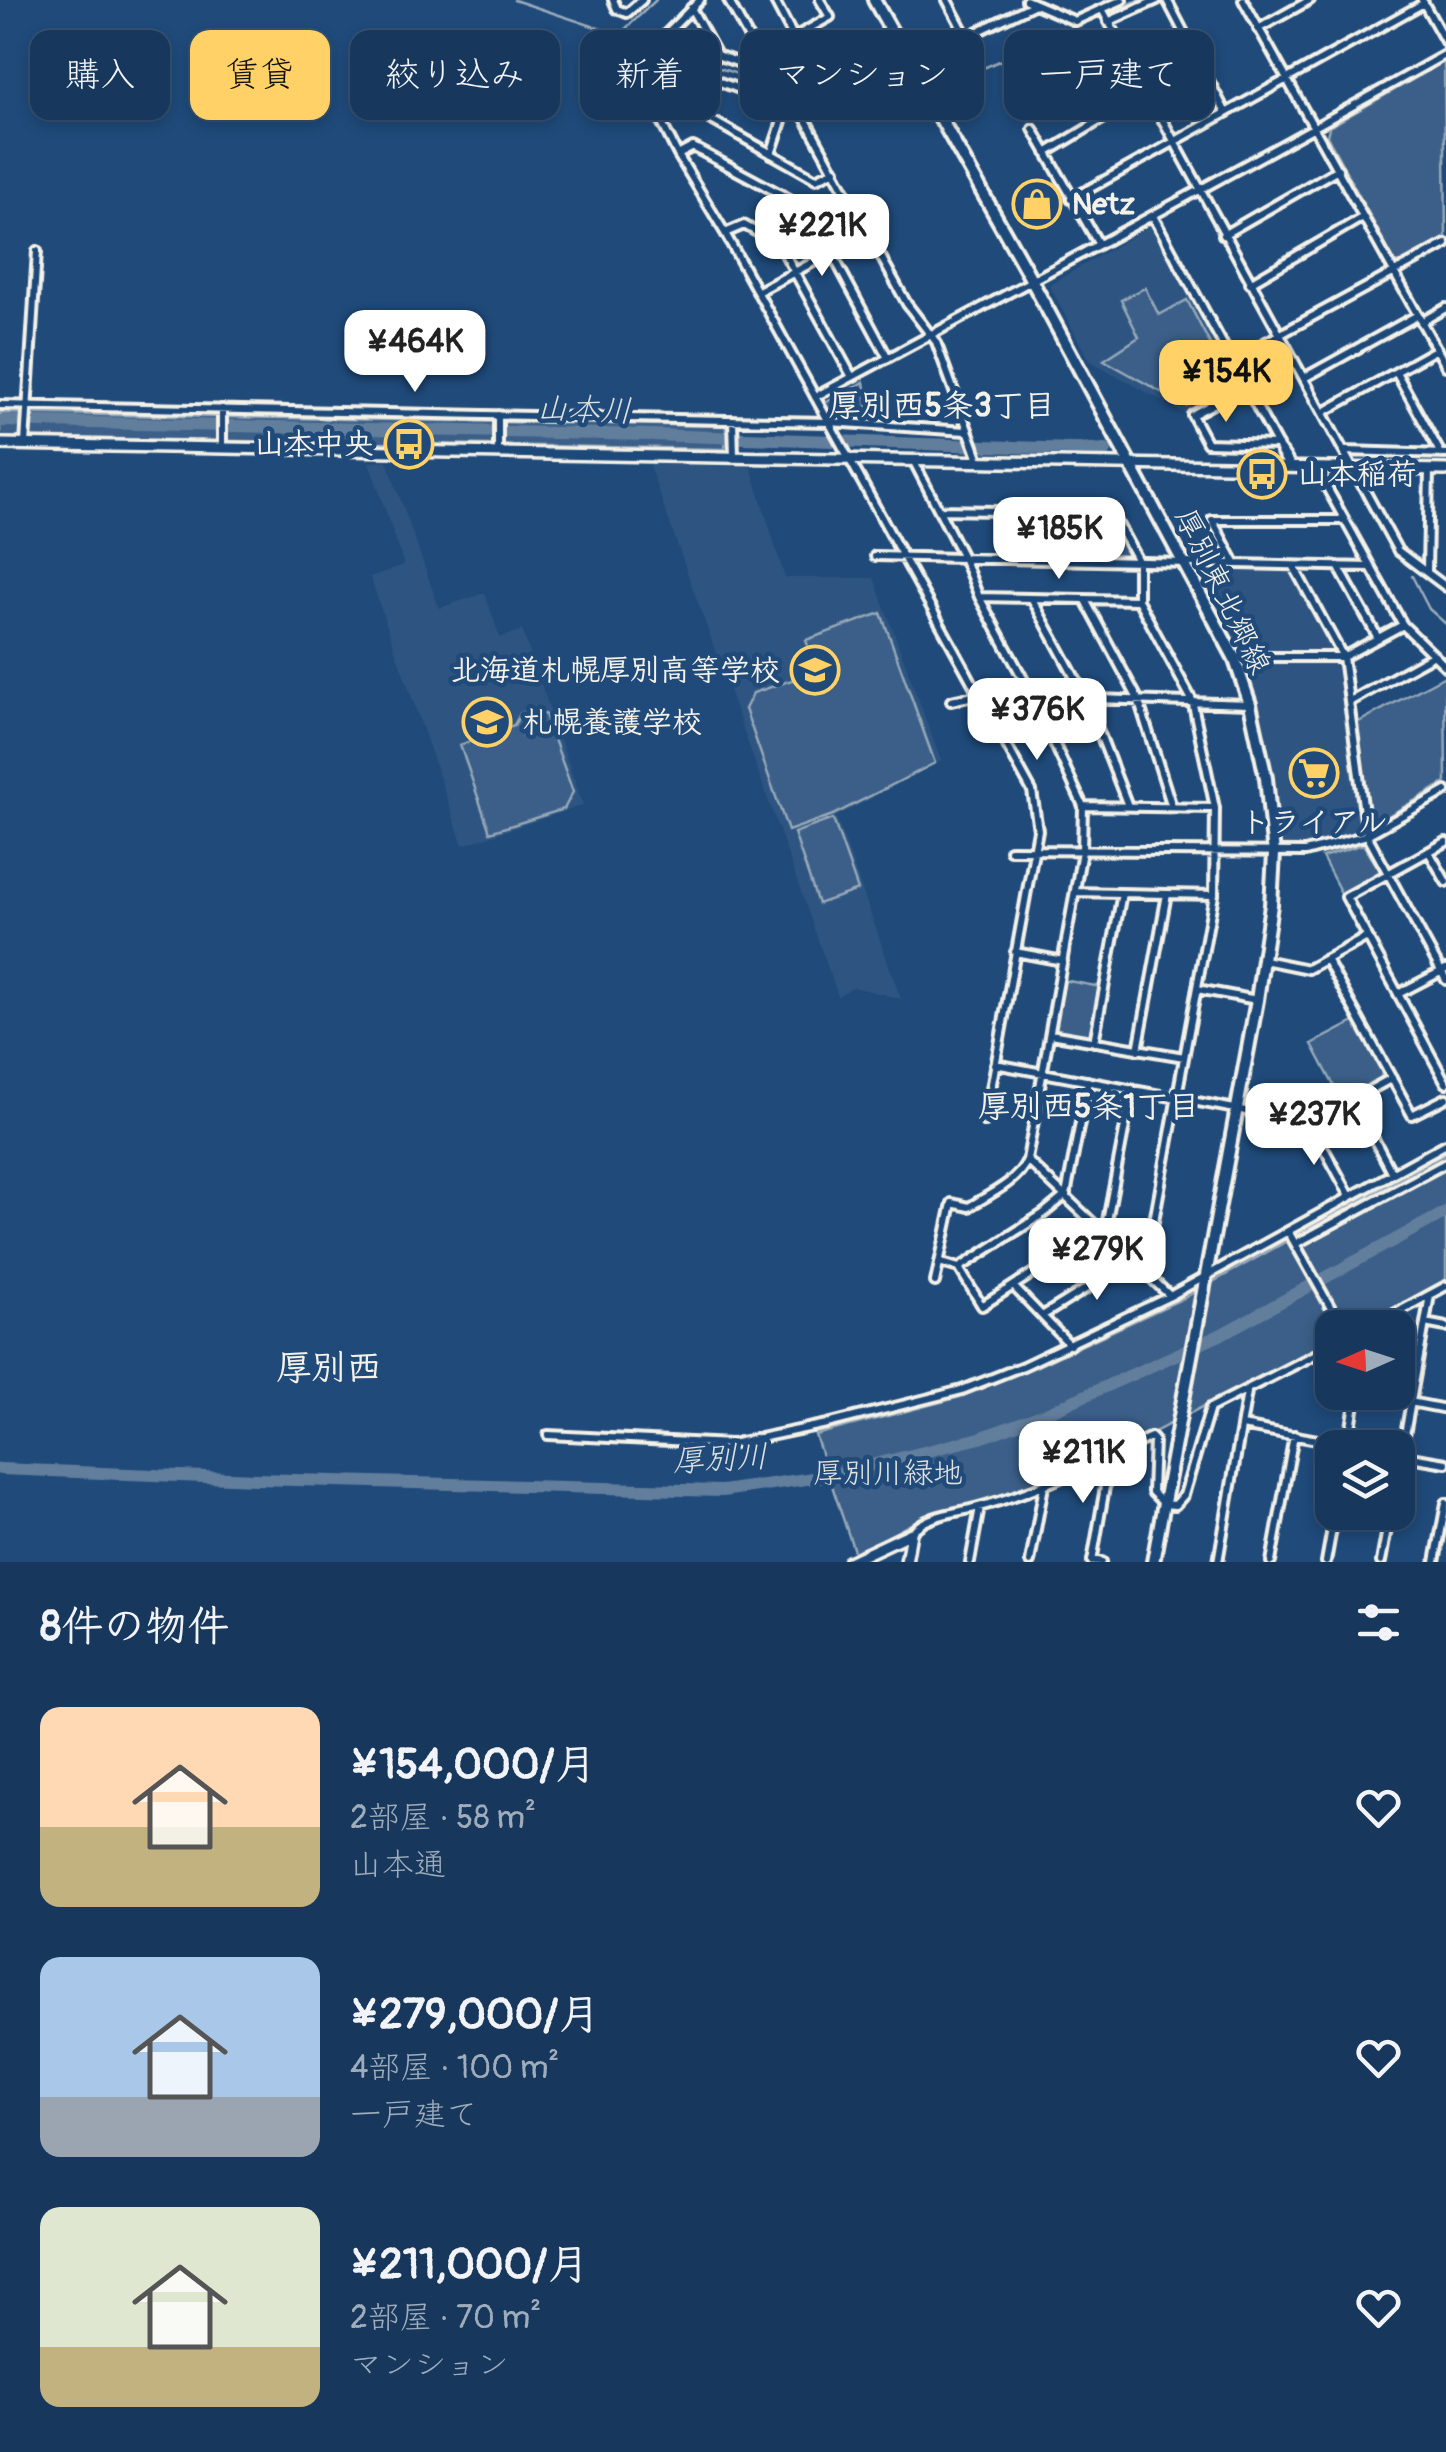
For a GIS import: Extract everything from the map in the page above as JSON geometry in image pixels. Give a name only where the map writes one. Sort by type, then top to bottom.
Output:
[{"type":"main road","name":"厚別東北郷線","points":[[874,0],[891,30]]},
{"type":"main road","name":"厚別東北郷線","points":[[942,120],[1234,657],[1250,704],[1266,778],[1274,854],[1264,960],[1154,1562]]},
{"type":"street","points":[[613,0],[617,9],[628,13],[642,0]]},
{"type":"street","points":[[669,30],[700,0]]},
{"type":"street","points":[[728,0],[744,30]]},
{"type":"street","points":[[774,0],[790,30]]},
{"type":"street","points":[[807,30],[830,17],[820,0]]},
{"type":"street","points":[[946,0],[963,30]]},
{"type":"street","points":[[1026,0],[1075,21],[1122,0]]},
{"type":"street","points":[[1108,22],[1157,0]]},
{"type":"street","points":[[1167,0],[1226,113]]},
{"type":"street","points":[[1243,0],[1446,366]]},
{"type":"street","points":[[1258,29],[1310,0]]},
{"type":"street","points":[[1072,199],[1423,2],[1446,43]]},
{"type":"street","points":[[979,30],[1036,4]]},
{"type":"street","points":[[691,8],[703,30]]},
{"type":"street","points":[[1102,10],[1112,30]]},
{"type":"street","points":[[815,397],[1033,282],[1446,54]]},
{"type":"street","points":[[660,120],[1032,790],[1038,830],[985,1122]]},
{"type":"street","points":[[711,120],[816,179],[835,170]]},
{"type":"street","points":[[771,154],[782,120]]},
{"type":"street","points":[[807,120],[906,304],[932,335],[976,457]]},
{"type":"street","points":[[1046,152],[1100,120]]},
{"type":"street","points":[[1160,120],[1398,551],[1446,587]]},
{"type":"street","points":[[1033,129],[1098,243]]},
{"type":"street","points":[[678,155],[693,147],[808,209],[888,358]]},
{"type":"street","points":[[1224,235],[1338,170]]},
{"type":"street","points":[[1153,216],[1284,456]]},
{"type":"street","points":[[1250,284],[1364,218]]},
{"type":"street","points":[[724,233],[744,225],[780,244],[852,378]]},
{"type":"street","points":[[756,292],[870,232]]},
{"type":"street","points":[[1234,360],[1446,244]]},
{"type":"street","points":[[25,444],[37,251]]},
{"type":"street","points":[[1304,378],[1446,308]]},
{"type":"street","points":[[1324,412],[1437,350]]},
{"type":"street","points":[[1247,386],[1192,415],[1207,443],[1284,456],[1315,466],[1349,459],[1444,454],[1396,372]]},
{"type":"street","points":[[0,405],[830,424],[968,435]]},
{"type":"street","points":[[222,412],[222,448]]},
{"type":"street","points":[[498,418],[498,454]]},
{"type":"street","points":[[733,424],[734,456]]},
{"type":"street","points":[[0,444],[498,454],[976,457],[1130,465],[1284,456]]},
{"type":"street","points":[[912,459],[964,557],[979,597],[1034,697],[1083,806],[1082,851],[1027,1160],[1024,1168],[969,1207],[952,1203],[935,1282]]},
{"type":"street","points":[[1349,459],[1446,470]]},
{"type":"street","points":[[1315,466],[1403,625],[1446,666]]},
{"type":"street","points":[[1427,572],[1429,470]]},
{"type":"street","points":[[940,510],[1112,513],[1138,560],[1138,600],[1192,700],[1216,808],[1214,895],[1145,1270]]},
{"type":"street","points":[[1236,564],[1212,520],[1344,520]]},
{"type":"street","points":[[875,556],[1370,567]]},
{"type":"street","points":[[1294,566],[1343,657],[1367,835],[1444,970],[1446,980]]},
{"type":"street","points":[[1338,566],[1378,638]]},
{"type":"street","points":[[979,597],[1138,600]]},
{"type":"street","points":[[1032,599],[1086,698],[1128,806]]},
{"type":"street","points":[[1084,600],[1138,699],[1172,807]]},
{"type":"street","points":[[1234,657],[1343,657],[1403,625]]},
{"type":"street","points":[[1348,702],[1434,655]]},
{"type":"street","points":[[950,701],[978,695],[1250,704]]},
{"type":"street","points":[[1010,850],[1305,852],[1367,835],[1446,791]]},
{"type":"street","points":[[1083,806],[1216,808]]},
{"type":"street","points":[[1446,842],[1346,898],[1446,1083]]},
{"type":"street","points":[[1429,852],[1446,880]]},
{"type":"street","points":[[1075,892],[1214,895]]},
{"type":"street","points":[[1094,1042],[1122,893]]},
{"type":"street","points":[[1138,1050],[1168,894]]},
{"type":"street","points":[[1264,960],[1308,969],[1367,937]]},
{"type":"street","points":[[1015,952],[1062,961]]},
{"type":"street","points":[[1326,958],[1412,1115],[1446,1098]]},
{"type":"street","points":[[1398,994],[1444,970]]},
{"type":"street","points":[[1197,989],[1257,1000]]},
{"type":"street","points":[[1050,1034],[1184,1057]]},
{"type":"street","points":[[995,1064],[1310,1122],[1392,1078]]},
{"type":"street","points":[[959,1268],[1066,1195],[1088,1081]]},
{"type":"street","points":[[939,1262],[959,1268],[982,1306],[1106,1226],[1132,1089]]},
{"type":"street","points":[[1352,1100],[1392,1174]]},
{"type":"street","points":[[1310,1122],[1350,1197]]},
{"type":"street","points":[[548,1436],[731,1444],[962,1390],[1070,1345],[1170,1296],[1446,1144]]},
{"type":"street","points":[[1027,1160],[1170,1296]]},
{"type":"street","points":[[1299,1247],[1446,1163]]},
{"type":"street","points":[[1288,1231],[1332,1310]]},
{"type":"street","points":[[1042,1316],[1134,1259]]},
{"type":"street","points":[[1013,1286],[1070,1345]]},
{"type":"street","points":[[1402,1310],[1446,1286]]},
{"type":"street","points":[[1415,1373],[1430,1295]]},
{"type":"street","points":[[1424,1322],[1446,1327]]},
{"type":"street","points":[[850,1562],[944,1514],[1044,1486],[1151,1437],[1152,1492],[1164,1504],[1176,1505],[1184,1495],[1210,1408],[1315,1355]]},
{"type":"street","points":[[1218,1562],[1248,1391]]},
{"type":"street","points":[[1415,1403],[1446,1409]]},
{"type":"street","points":[[1242,1426],[1315,1440]]},
{"type":"street","points":[[1271,1562],[1294,1436]]},
{"type":"street","points":[[1102,1562],[1092,1561],[1110,1456]]},
{"type":"street","points":[[1415,1458],[1446,1463]]},
{"type":"street","points":[[1030,1562],[1044,1486]]},
{"type":"street","points":[[1435,1562],[1446,1503]]},
{"type":"street","points":[[970,1562],[980,1507]]},
{"type":"street","points":[[1326,1562],[1332,1530]]},
{"type":"street","points":[[1380,1562],[1386,1530]]},
{"type":"street","points":[[906,1562],[911,1533]]},
{"type":"shaded area","points":[[1150,226],[1238,386],[1187,415],[1089,360],[1049,285]]},
{"type":"shaded area","name":"札幌養護学校","points":[[387,461],[439,608],[485,593],[500,638],[522,630],[583,805],[463,845],[370,577],[404,565],[369,462]]},
{"type":"shaded area","name":"北海道札幌厚別高等学校","points":[[651,464],[751,467],[785,578],[874,578],[941,761],[836,817],[901,999],[854,987],[838,996]]},
{"type":"shaded area","points":[[1187,564],[1294,566],[1343,657],[1367,835],[1327,848],[1274,854],[1250,704]]},
{"type":"green space","points":[[1444,62],[1446,238],[1402,263],[1395,262],[1327,136],[1329,127]]},
{"type":"green space","points":[[1145,288],[1159,315],[1187,300],[1230,382],[1186,406],[1104,360],[1139,337],[1121,300]]},
{"type":"green space","points":[[864,382],[870,421],[832,420],[823,404]]},
{"type":"green space","points":[[0,413],[726,426],[725,449],[0,437]]},
{"type":"green space","points":[[1083,521],[1109,521],[1129,558],[1104,558]]},
{"type":"green space","points":[[881,613],[935,763],[833,815],[788,831],[745,709],[753,693],[816,672],[806,640]]},
{"type":"green space","points":[[1445,676],[1446,782],[1371,826],[1367,823],[1355,724]]},
{"type":"green space","points":[[534,708],[537,715],[545,714],[573,792],[564,809],[490,832],[460,745],[514,725],[520,714]]},
{"type":"green space","points":[[833,819],[858,890],[818,904],[794,833]]},
{"type":"green space","points":[[1363,844],[1381,872],[1342,895],[1322,857]]},
{"type":"green space","points":[[1063,980],[1101,987],[1091,1038],[1053,1031]]},
{"type":"green space","points":[[1356,1021],[1382,1070],[1381,1079],[1342,1101],[1312,1044]]},
{"type":"green space","name":"厚別川緑地","points":[[1446,1153],[1446,1284],[1391,1310],[1315,1310],[1315,1348],[1139,1440],[988,1502],[924,1517],[855,1554],[815,1435],[960,1397],[1184,1298]]},
{"type":"waterway","points":[[514,0],[740,75]]},
{"type":"waterway","points":[[624,30],[656,0]]},
{"type":"waterway","points":[[1108,13],[1139,0]]},
{"type":"waterway","points":[[984,68],[1099,17]]},
{"type":"waterway","name":"山本川","points":[[0,421],[652,435],[1106,450]]},
{"type":"waterway","points":[[1412,576],[1429,609],[1446,624]]},
{"type":"waterway","name":"厚別川","points":[[0,1469],[722,1491],[827,1476],[980,1438],[1042,1415],[1220,1335],[1446,1212]]},
{"type":"place","name":"Netz","points":[[1037,204]]},
{"type":"place","name":"山本中央","points":[[409,444]]},
{"type":"place","name":"山本稲荷","points":[[1262,474]]},
{"type":"place","name":"北海道札幌厚別高等学校","points":[[815,670]]},
{"type":"place","name":"札幌養護学校","points":[[487,722]]},
{"type":"place","name":"トライアル","points":[[1314,773]]},
{"type":"district","name":"厚別西5条3丁目","points":[[942,405]]},
{"type":"district","name":"厚別西5条1丁目","points":[[1089,1106]]},
{"type":"district","name":"厚別西","points":[[329,1367]]}]
